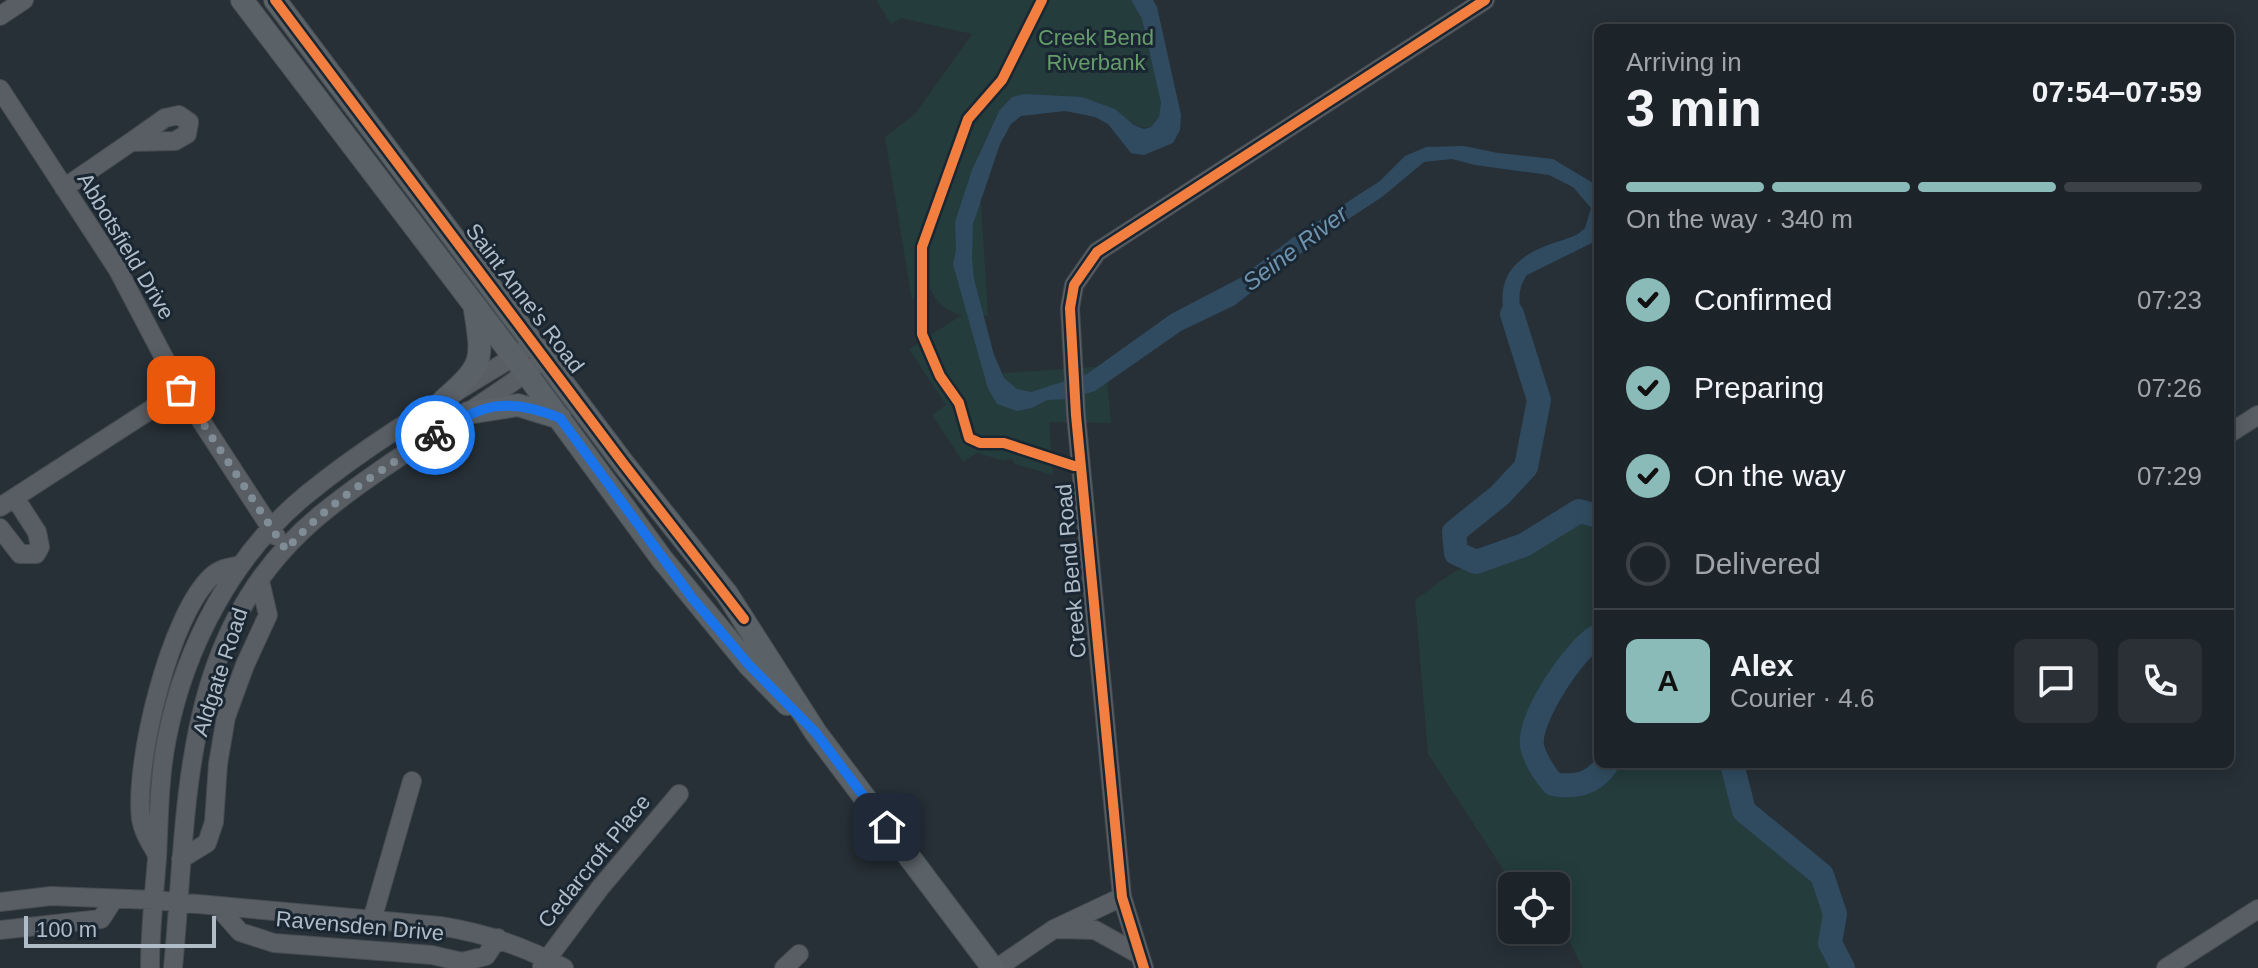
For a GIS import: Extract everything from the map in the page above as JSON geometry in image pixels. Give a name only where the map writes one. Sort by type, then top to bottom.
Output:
[{"type":"main road","name":"Saint Anne's Road","points":[[242,0],[560,418],[693,599],[749,665],[816,733]]},
{"type":"main road","name":"Saint Anne's Road","points":[[275,0],[727,594],[816,733],[995,968]]},
{"type":"main road","points":[[444,400],[469,378],[481,353],[474,305]]},
{"type":"main road","points":[[468,413],[518,405],[560,418]]},
{"type":"street","points":[[0,16],[24,0]]},
{"type":"street","name":"Creek Bend Road","points":[[1142,961],[1122,897],[1076,415],[1070,308],[1074,285],[1097,252],[1485,0]]},
{"type":"street","name":"Abbotsfield Drive","points":[[2,97],[127,286],[181,390],[286,550]]},
{"type":"street","points":[[64,188],[131,142]]},
{"type":"street","name":"Aldgate Road","points":[[173,968],[188,781],[198,717],[229,634],[260,581],[319,517],[468,413],[520,365],[540,351]]},
{"type":"street","name":"Aldgate Road","points":[[150,968],[157,856],[144,831],[141,812],[143,768],[152,709],[172,651],[200,593],[214,574],[241,565],[271,529],[305,496],[342,468],[444,400],[520,365]]},
{"type":"street","points":[[0,528],[20,554],[36,554],[40,547],[37,532],[8,502],[181,390]]},
{"type":"street","points":[[2234,430],[2258,415]]},
{"type":"street","name":"Aldgate Road","points":[[181,859],[207,843],[214,822],[218,764],[226,717],[268,615],[260,581]]},
{"type":"street","points":[[372,920],[412,781]]},
{"type":"street","name":"Cedarcroft Place","points":[[544,963],[600,888],[679,794]]},
{"type":"street","name":"Ravensden Drive","points":[[0,902],[51,896],[154,900],[440,926],[498,938],[544,963],[564,968]]},
{"type":"street","points":[[995,968],[1054,929],[1122,897]]},
{"type":"street","points":[[0,930],[101,919],[114,899]]},
{"type":"street","name":"Ravensden Drive","points":[[218,907],[240,932],[274,943],[432,955],[462,962],[486,956],[498,938]]},
{"type":"street","points":[[2166,968],[2258,909]]},
{"type":"street","name":"Creek Bend Road","points":[[1054,929],[1095,930],[1142,961]]},
{"type":"street","points":[[784,968],[799,954]]},
{"type":"green space","name":"Creek Bend Riverbank","points":[[876,0],[1131,0],[1142,19],[1161,103],[1159,117],[1151,127],[1136,125],[1115,109],[999,111],[978,155],[988,316],[968,315],[988,389],[997,404],[993,374],[1106,366],[1111,423],[1049,422],[1053,475],[1015,464],[1011,458],[1005,461],[977,453],[963,462],[932,415],[946,405],[909,349],[962,315],[943,306],[931,289],[912,300],[885,137],[915,114],[972,34],[901,18],[891,24]]},
{"type":"green space","points":[[1594,512],[1594,639],[1574,662],[1540,718],[1534,736],[1542,772],[1555,784],[1569,789],[1585,783],[1602,768],[1735,768],[1741,794],[1752,815],[1809,861],[1822,879],[1827,902],[1823,947],[1832,968],[1583,968],[1570,942],[1570,872],[1505,872],[1428,754],[1415,600],[1457,570],[1476,561],[1502,556],[1564,516]]},
{"type":"water","points":[[1131,0],[1153,0],[1181,115],[1180,130],[1173,143],[1144,155],[1131,153],[1108,124],[1095,117],[1065,111],[1021,116],[1011,124],[1000,144],[973,224],[972,258],[974,279],[994,355],[1004,378],[1017,389],[1031,392],[1087,374],[1171,314],[1240,278],[1295,236],[1380,181],[1405,156],[1426,147],[1464,146],[1553,159],[1594,184],[1594,242],[1527,275],[1519,298],[1531,337],[1515,347],[1502,300],[1509,274],[1530,253],[1578,234],[1585,228],[1591,208],[1573,187],[1549,175],[1452,159],[1424,162],[1382,197],[1327,233],[1235,305],[1181,331],[1095,391],[1068,399],[1047,400],[1017,411],[997,404],[988,389],[953,264],[955,222],[972,170],[999,111],[1012,97],[1024,94],[1082,97],[1115,109],[1134,125],[1144,129],[1151,127],[1159,117],[1161,103],[1142,19]]},
{"type":"waterway","name":"Seine River","points":[[1512,314],[1539,400],[1526,467],[1500,495],[1454,532],[1456,553],[1476,562],[1524,545],[1579,511],[1594,515]]},
{"type":"waterway","name":"Seine River","points":[[1594,639],[1577,654],[1545,702],[1537,719],[1532,746],[1540,766],[1553,784],[1583,783],[1603,768]]},
{"type":"waterway","name":"Seine River","points":[[1733,768],[1744,811],[1822,875],[1835,914],[1830,943],[1843,968]]},
{"type":"cycle path","points":[[275,0],[744,619]]},
{"type":"cycle path","points":[[1042,0],[1002,80],[968,119],[922,247],[922,334],[940,376],[959,403],[969,438],[980,443],[1004,443],[1081,466]]},
{"type":"cycle path","points":[[1144,968],[1122,897],[1076,415],[1070,308],[1074,285],[1097,252],[1485,0]]},
{"type":"way so far","points":[[181,390],[286,550],[319,517],[355,489],[435,435]]},
{"type":"route","points":[[435,435],[468,413],[506,406],[529,406],[560,418],[693,599],[749,665],[816,733],[887,827]]}]
